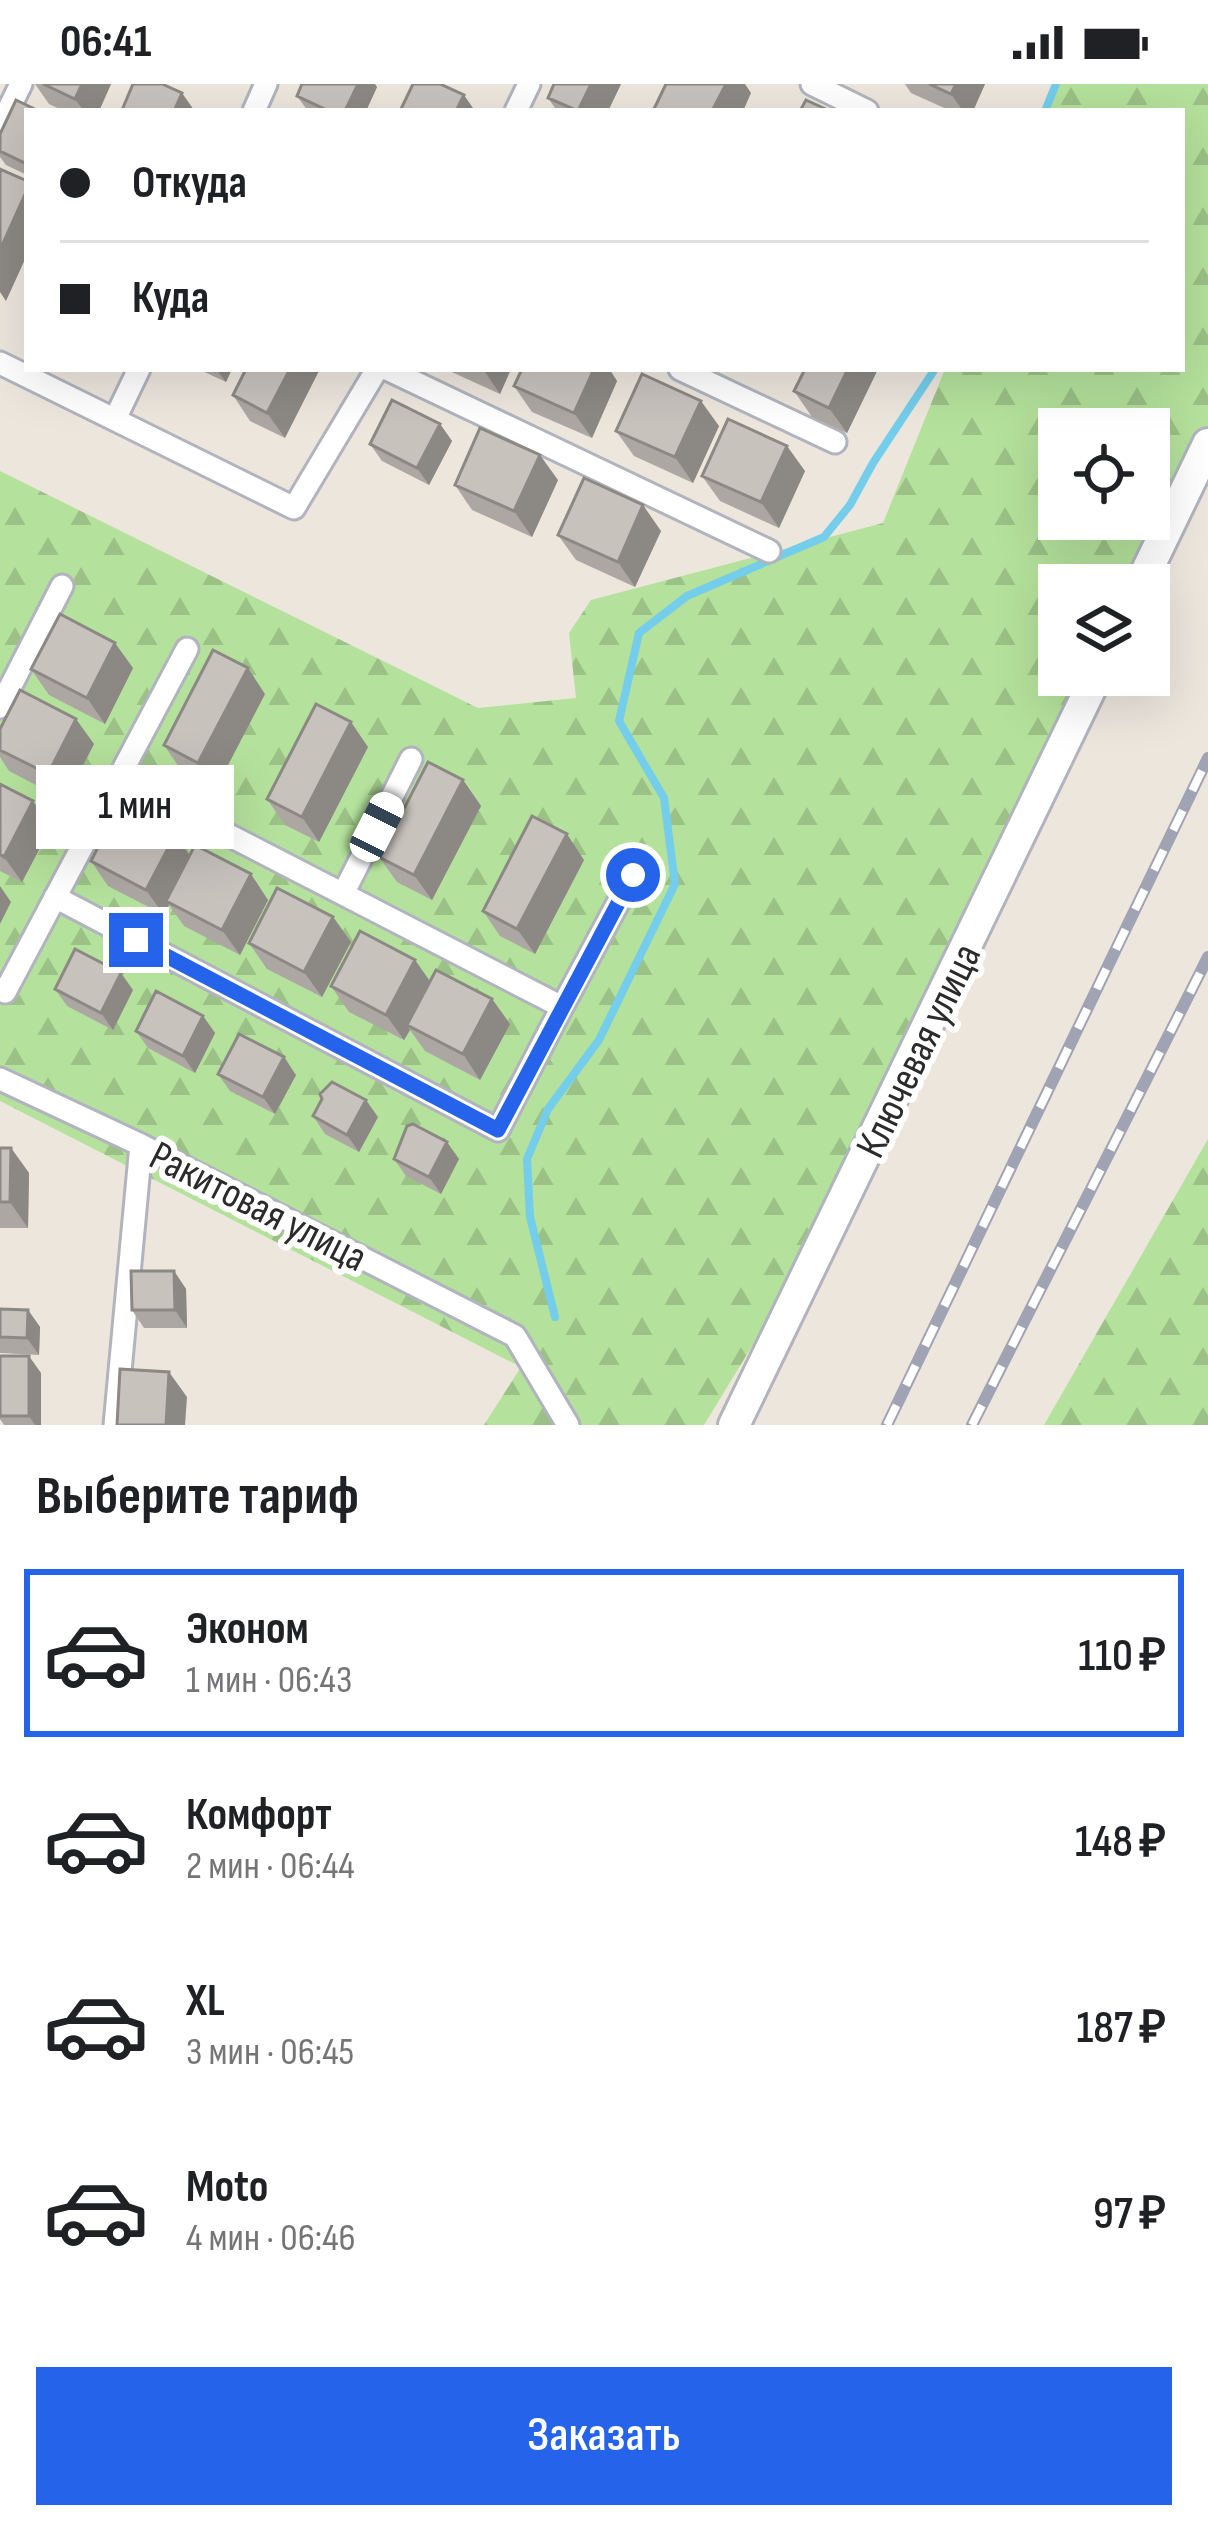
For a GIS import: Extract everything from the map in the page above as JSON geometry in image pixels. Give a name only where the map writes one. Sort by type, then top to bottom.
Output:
[{"type":"main road","points":[[1150,564],[1208,444]]},
{"type":"main road","name":"Ключевая улица","points":[[734,1425],[1087,696]]},
{"type":"street","points":[[0,127],[21,84]]},
{"type":"street","points":[[812,84],[861,108]]},
{"type":"street","points":[[0,363],[294,508],[375,372]]},
{"type":"street","points":[[115,419],[138,372]]},
{"type":"street","points":[[393,372],[769,550]]},
{"type":"street","points":[[686,372],[835,442]]},
{"type":"street","points":[[0,706],[62,586]]},
{"type":"street","points":[[2,995],[187,649]]},
{"type":"street","points":[[343,894],[411,760]]},
{"type":"street","points":[[118,778],[562,1007]]},
{"type":"street","points":[[55,897],[498,1130],[633,875]]},
{"type":"street","name":"Ракитовая улица","points":[[0,1079],[515,1336],[568,1425]]},
{"type":"street","points":[[115,1425],[140,1145]]},
{"type":"green space","points":[[1060,84],[1208,84],[1208,443],[1170,522],[1170,408],[1038,408],[1038,540],[1162,540],[1150,564],[1038,564],[1038,696],[1087,696],[855,1177],[704,1425],[484,1425],[521,1367],[0,1101],[0,471],[478,708],[576,698],[569,633],[591,600],[883,523],[944,372],[1185,372],[1185,108],[1050,108]]},
{"type":"green space","points":[[1208,1139],[1208,1425],[1044,1425]]},
{"type":"building","points":[[43,84],[82,84],[75,99]]},
{"type":"building","points":[[133,84],[162,84],[182,93],[175,108],[123,108]]},
{"type":"building","points":[[302,84],[358,84],[346,108],[323,108],[297,96]]},
{"type":"building","points":[[413,84],[440,84],[464,95],[458,108],[401,108]]},
{"type":"building","points":[[554,84],[591,84],[579,108],[548,98]]},
{"type":"building","points":[[666,84],[726,84],[714,108],[654,108]]},
{"type":"building","points":[[929,84],[956,84],[951,94]]},
{"type":"building","points":[[16,100],[33,108],[24,108],[24,163],[0,151],[0,134]]},
{"type":"building","points":[[0,169],[24,180],[24,197],[0,250]]},
{"type":"building","points":[[244,372],[288,372],[267,413],[233,395]]},
{"type":"building","points":[[521,372],[593,372],[574,413],[514,386]]},
{"type":"building","points":[[804,372],[847,372],[829,408],[794,391]]},
{"type":"building","points":[[642,374],[701,401],[675,457],[616,431]]},
{"type":"building","points":[[392,400],[440,424],[417,468],[370,444]]},
{"type":"building","points":[[728,419],[787,446],[761,502],[702,476]]},
{"type":"building","points":[[480,428],[540,455],[514,511],[455,485]]},
{"type":"building","points":[[584,478],[643,505],[618,562],[558,535]]},
{"type":"building","points":[[60,614],[115,643],[87,698],[31,669]]},
{"type":"building","points":[[213,650],[248,668],[198,763],[164,745]]},
{"type":"building","points":[[20,690],[76,719],[48,774],[0,750],[0,729]]},
{"type":"building","points":[[316,704],[351,722],[302,817],[267,799]]},
{"type":"building","points":[[428,762],[463,780],[414,875],[379,857]]},
{"type":"building","points":[[0,784],[33,801],[4,857],[0,854]]},
{"type":"building","points":[[119,806],[175,835],[146,890],[91,861]]},
{"type":"building","points":[[532,816],[567,834],[517,929],[483,911]]},
{"type":"building","points":[[195,845],[251,874],[222,930],[166,901]]},
{"type":"building","points":[[277,888],[333,917],[304,972],[249,943]]},
{"type":"building","points":[[360,931],[415,960],[386,1015],[331,986]]},
{"type":"building","points":[[75,949],[121,973],[101,1013],[55,989]]},
{"type":"building","points":[[436,970],[492,999],[463,1054],[407,1025]]},
{"type":"building","points":[[156,991],[203,1016],[183,1056],[136,1031]]},
{"type":"building","points":[[239,1034],[284,1057],[263,1097],[218,1074]]},
{"type":"building","points":[[332,1082],[366,1100],[347,1135],[313,1116],[320,1094]]},
{"type":"building","points":[[413,1124],[447,1142],[429,1177],[394,1159],[407,1126]]},
{"type":"building","points":[[0,1148],[11,1148],[10,1202],[0,1202]]},
{"type":"building","points":[[131,1271],[174,1271],[175,1310],[132,1310]]},
{"type":"building","points":[[0,1309],[28,1310],[27,1338],[0,1337]]},
{"type":"building","points":[[0,1356],[29,1356],[29,1416],[0,1416]]},
{"type":"building","points":[[120,1369],[169,1372],[166,1425],[117,1425]]},
{"type":"waterway","points":[[1046,108],[1056,84]]},
{"type":"waterway","points":[[555,1317],[530,1217],[527,1159],[548,1109],[599,1040],[675,884],[664,798],[619,721],[639,633],[687,596],[824,537],[850,505],[933,372]]},
{"type":"railway","points":[[887,1425],[1208,758]]},
{"type":"railway","points":[[972,1425],[1208,957]]},
{"type":"route","points":[[136,940],[498,1130],[633,875]]}]
